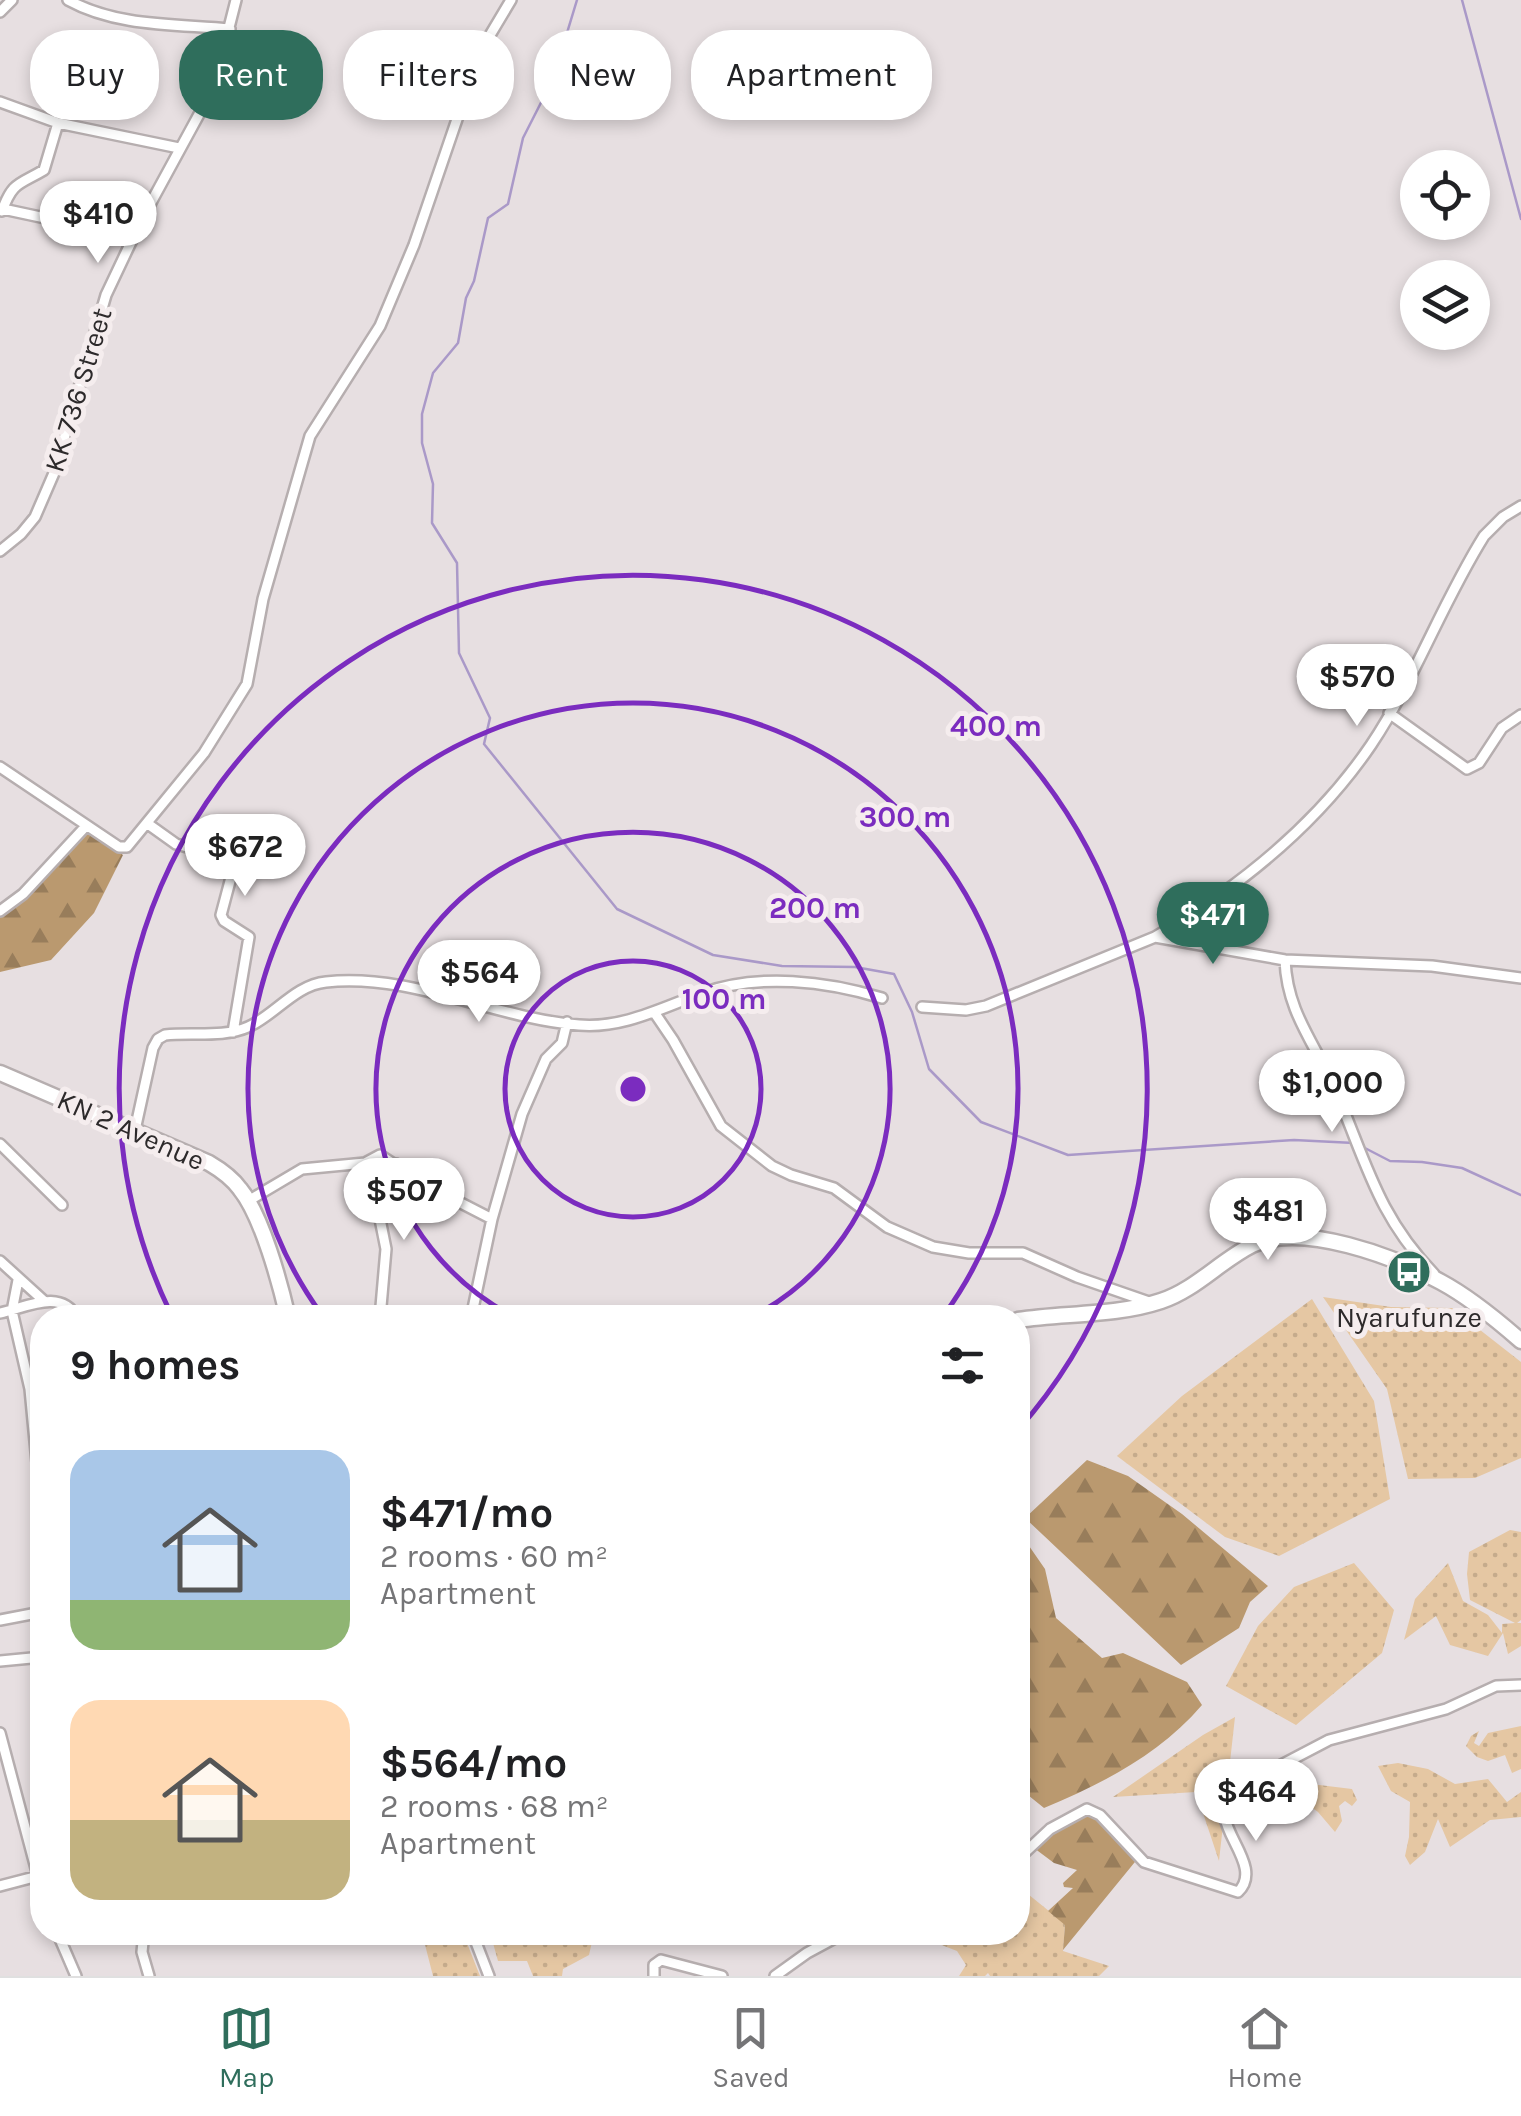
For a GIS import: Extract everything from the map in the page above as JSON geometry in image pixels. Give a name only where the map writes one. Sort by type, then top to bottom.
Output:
[{"type":"main road","name":"KN 2 Avenue","points":[[0,1073],[227,1174],[248,1201],[274,1266],[284,1305]]},
{"type":"main road","points":[[1030,1319],[1154,1304],[1196,1284],[1251,1246],[1290,1236],[1359,1248],[1442,1282],[1521,1341]]},
{"type":"street","points":[[0,12],[12,0]]},
{"type":"street","points":[[68,0],[84,9],[130,20],[230,29]]},
{"type":"street","name":"KK 736 Street","points":[[0,551],[35,518],[54,473],[106,295],[141,220],[203,107],[236,0]]},
{"type":"street","points":[[0,767],[119,847],[133,843],[204,753],[247,684],[263,599],[310,436],[380,326],[414,245],[480,52],[511,0]]},
{"type":"street","points":[[0,102],[58,123],[179,148]]},
{"type":"street","points":[[58,123],[44,170],[17,182],[2,211],[45,218],[141,220]]},
{"type":"street","points":[[922,1006],[966,1010],[986,1006],[1155,938],[1223,894],[1288,841],[1350,771],[1389,713],[1473,554],[1494,526],[1521,506]]},
{"type":"street","points":[[1389,713],[1468,768],[1479,763],[1502,728],[1521,715]]},
{"type":"street","points":[[148,824],[176,844],[227,858],[234,866],[222,918],[249,937],[233,1032]]},
{"type":"street","points":[[0,911],[22,894],[86,826]]},
{"type":"street","points":[[1155,938],[1285,960],[1432,966],[1521,978]]},
{"type":"street","points":[[1285,960],[1291,1002],[1334,1086],[1371,1182],[1407,1246],[1442,1282]]},
{"type":"street","points":[[135,1130],[152,1048],[158,1039],[165,1035],[233,1032],[254,1024],[318,983],[384,981],[540,1020],[578,1025],[617,1023],[704,993],[756,981],[858,990],[882,998]]},
{"type":"street","points":[[654,1012],[674,1040],[720,1126],[772,1166],[834,1188],[886,1228],[932,1247],[969,1253],[1024,1253],[1154,1304]]},
{"type":"street","points":[[473,1305],[522,1114],[546,1059],[562,1043],[567,1022]]},
{"type":"street","points":[[0,1144],[62,1205]]},
{"type":"street","points":[[248,1201],[292,1174],[315,1166],[365,1162],[380,1155],[424,1184],[492,1219]]},
{"type":"street","points":[[381,1305],[386,1249],[380,1214],[396,1164]]},
{"type":"street","points":[[0,1260],[44,1300],[67,1305]]},
{"type":"street","points":[[18,1280],[12,1311],[30,1388]]},
{"type":"street","points":[[0,1313],[44,1300]]},
{"type":"street","points":[[0,1620],[30,1614]]},
{"type":"street","points":[[0,1661],[30,1658]]},
{"type":"street","points":[[1030,1848],[1050,1829],[1087,1809],[1100,1815],[1144,1862],[1238,1892],[1245,1885],[1247,1873],[1224,1818],[1235,1791],[1242,1785],[1329,1740],[1436,1712],[1496,1686],[1521,1685]]},
{"type":"street","points":[[0,1733],[30,1846]]},
{"type":"street","points":[[0,1886],[30,1878]]},
{"type":"street","points":[[63,1945],[76,1976]]},
{"type":"street","points":[[143,1945],[149,1976]]},
{"type":"street","points":[[477,1945],[489,1976]]},
{"type":"street","points":[[776,1976],[822,1945]]},
{"type":"street","points":[[654,1976],[654,1964],[661,1960],[722,1976]]},
{"type":"shaded area","points":[[1323,1297],[1391,1307],[1452,1308],[1521,1362],[1521,1458],[1475,1478],[1408,1479],[1387,1389]]},
{"type":"shaded area","points":[[1312,1299],[1374,1401],[1390,1499],[1279,1556],[1225,1537],[1117,1456],[1182,1396]]},
{"type":"shaded area","points":[[1510,1530],[1521,1532],[1521,1620],[1517,1623],[1521,1623],[1521,1646],[1508,1654],[1503,1633],[1488,1656],[1450,1645],[1436,1616],[1404,1640],[1415,1599],[1448,1563],[1463,1601],[1488,1615],[1502,1633],[1502,1624],[1515,1623],[1470,1600],[1467,1574],[1469,1552]]},
{"type":"shaded area","points":[[1354,1563],[1394,1610],[1382,1653],[1296,1725],[1226,1686],[1258,1626],[1294,1587]]},
{"type":"shaded area","points":[[1235,1717],[1219,1861],[1196,1792],[1113,1797],[1203,1735]]},
{"type":"shaded area","points":[[1521,1726],[1521,1769],[1512,1773],[1505,1755],[1488,1761],[1466,1746],[1479,1731],[1474,1743],[1479,1746],[1488,1733]]},
{"type":"shaded area","points":[[1398,1763],[1428,1769],[1455,1784],[1488,1779],[1507,1802],[1521,1792],[1521,1817],[1490,1820],[1450,1847],[1438,1819],[1425,1852],[1410,1865],[1405,1856],[1410,1802],[1391,1791],[1378,1766]]},
{"type":"shaded area","points":[[1311,1784],[1352,1789],[1357,1800],[1352,1806],[1345,1801],[1339,1806],[1342,1821],[1335,1832],[1318,1812],[1296,1796]]},
{"type":"shaded area","points":[[1030,1896],[1065,1924],[1063,1951],[1109,1966],[1099,1976],[959,1976],[966,1965],[957,1951],[942,1945],[1030,1945]]},
{"type":"shaded area","points":[[425,1945],[468,1945],[480,1976],[433,1976]]},
{"type":"shaded area","points":[[494,1945],[591,1945],[589,1955],[563,1969],[562,1976],[533,1976],[527,1961],[498,1961]]},
{"type":"green space","points":[[88,830],[123,855],[94,913],[51,960],[0,972],[0,918]]},
{"type":"green space","points":[[1087,1460],[1128,1476],[1182,1514],[1268,1586],[1250,1602],[1239,1628],[1181,1665],[1030,1523],[1030,1513]]},
{"type":"green space","points":[[1030,1547],[1045,1569],[1056,1618],[1102,1658],[1123,1653],[1187,1682],[1202,1705],[1168,1738],[1130,1766],[1044,1808],[1030,1797]]},
{"type":"green space","points":[[1085,1812],[1101,1816],[1139,1857],[1063,1950],[1065,1925],[1048,1911],[1073,1888],[1064,1887],[1063,1883],[1077,1870],[1054,1863],[1034,1848],[1052,1827]]},
{"type":"waterway","points":[[577,0],[553,79],[523,138],[508,204],[488,218],[458,343],[433,373],[422,414],[422,443],[433,484],[432,523],[457,563],[459,653],[490,718],[484,744],[617,909],[713,955],[782,966],[855,967],[894,974],[912,1012],[929,1069],[981,1122],[1068,1155],[1294,1140],[1354,1143]]},
{"type":"waterway","points":[[1462,0],[1521,219]]},
{"type":"waterway","points":[[1361,1146],[1390,1161],[1462,1168],[1521,1195]]},
{"type":"place","name":"Nyarufunze","points":[[1409,1272]]}]
